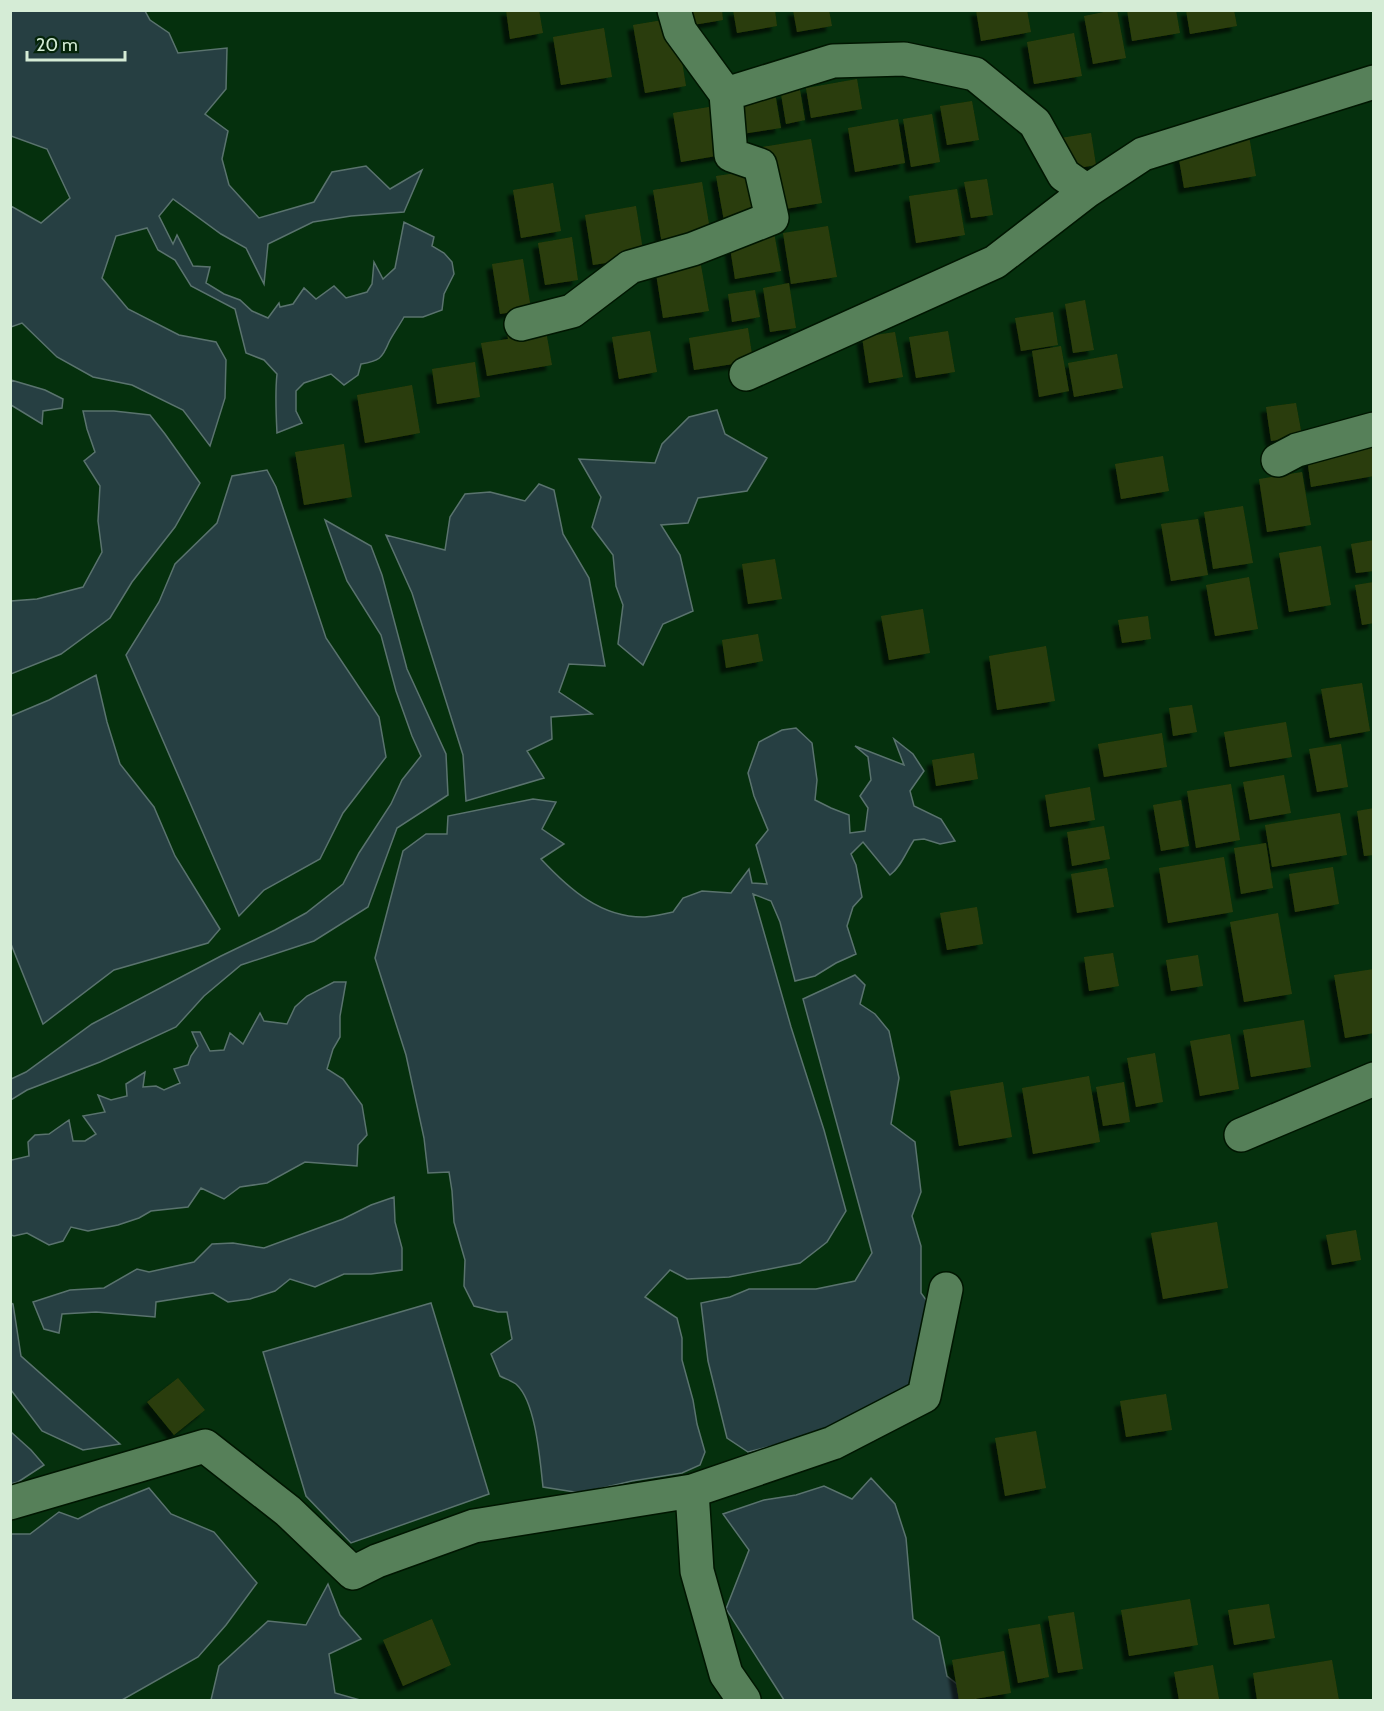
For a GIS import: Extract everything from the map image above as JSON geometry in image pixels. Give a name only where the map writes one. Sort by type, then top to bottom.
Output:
[{"type":"street","points":[[521,324],[572,311],[630,267],[693,249],[772,218],[760,165],[731,155],[726,94],[680,31],[674,10]]},
{"type":"street","points":[[726,94],[833,61],[904,59],[975,74],[1035,123],[1064,175],[1087,190]]},
{"type":"street","points":[[746,374],[995,262],[1087,190],[1143,154],[1374,82]]},
{"type":"street","points":[[1278,460],[1297,450],[1374,429]]},
{"type":"street","points":[[1241,1135],[1374,1079]]},
{"type":"street","points":[[10,1503],[205,1446],[288,1511],[353,1573],[474,1526],[692,1491],[833,1443],[924,1396],[946,1289]]},
{"type":"street","points":[[692,1491],[697,1571],[726,1674],[744,1701]]},
{"type":"water","points":[[11,10],[145,11],[150,20],[169,33],[178,53],[227,48],[226,89],[205,114],[228,131],[222,159],[229,185],[259,218],[314,202],[332,172],[366,166],[390,189],[422,170],[404,212],[351,216],[313,222],[268,244],[264,284],[246,248],[221,234],[173,199],[159,216],[173,244],[177,235],[193,266],[210,267],[206,283],[240,300],[252,311],[268,318],[279,303],[280,307],[293,304],[304,288],[316,299],[334,286],[346,298],[367,292],[372,284],[374,262],[383,279],[395,268],[404,222],[434,237],[432,246],[444,253],[452,262],[454,274],[444,294],[442,310],[423,317],[404,317],[382,356],[372,362],[361,364],[358,375],[344,385],[331,374],[304,383],[296,391],[296,411],[302,423],[277,433],[277,374],[264,360],[246,353],[235,309],[191,286],[175,260],[158,250],[147,228],[116,236],[102,278],[128,309],[179,335],[216,342],[226,360],[225,398],[210,446],[183,410],[132,385],[93,377],[57,357],[22,323],[11,327],[11,206],[41,223],[70,198],[47,149],[11,136]]},
{"type":"water","points":[[11,380],[45,390],[63,399],[62,408],[43,411],[42,424],[11,405]]},
{"type":"water","points":[[717,410],[725,434],[767,458],[747,491],[698,498],[688,523],[661,525],[680,555],[693,611],[663,624],[643,665],[618,644],[623,605],[616,586],[613,555],[592,527],[601,497],[579,459],[655,463],[662,444],[689,417]]},
{"type":"water","points":[[83,411],[114,411],[150,415],[200,483],[175,527],[132,582],[110,618],[61,654],[11,674],[11,601],[37,599],[83,587],[102,552],[98,521],[100,486],[84,461],[95,452]]},
{"type":"water","points":[[267,470],[276,487],[326,638],[379,717],[386,757],[343,813],[320,859],[264,890],[239,916],[126,655],[159,602],[175,564],[217,523],[232,476]]},
{"type":"water","points":[[539,484],[554,490],[563,534],[589,578],[605,666],[569,664],[559,692],[592,714],[551,717],[552,739],[527,751],[544,778],[466,801],[463,755],[412,593],[386,535],[445,550],[450,517],[465,494],[490,492],[525,501]]},
{"type":"water","points":[[325,520],[371,546],[382,575],[407,669],[446,754],[448,795],[397,828],[368,907],[314,941],[241,965],[204,996],[176,1027],[100,1062],[27,1090],[11,1100],[11,1079],[26,1072],[92,1024],[306,913],[343,884],[359,853],[391,804],[402,780],[421,756],[396,691],[381,635],[347,581]]},
{"type":"water","points":[[96,675],[120,764],[154,807],[175,856],[220,929],[208,943],[114,970],[43,1024],[11,944],[11,716],[49,700]]},
{"type":"water","points":[[796,728],[812,743],[817,780],[815,800],[849,815],[850,833],[865,831],[868,808],[860,796],[871,780],[868,757],[855,746],[904,765],[894,739],[913,754],[924,771],[910,791],[914,806],[941,819],[955,841],[940,844],[924,839],[914,840],[900,864],[890,875],[863,842],[851,854],[856,865],[862,897],[853,907],[847,926],[856,954],[815,976],[795,981],[780,922],[771,901],[753,894],[846,1211],[827,1242],[800,1263],[729,1277],[687,1279],[670,1270],[645,1297],[677,1318],[682,1338],[682,1360],[705,1452],[700,1465],[682,1473],[632,1481],[581,1493],[543,1487],[536,1433],[529,1405],[517,1385],[500,1376],[491,1354],[512,1339],[507,1312],[474,1306],[464,1286],[465,1260],[454,1222],[449,1172],[428,1173],[424,1138],[406,1055],[375,958],[403,851],[426,834],[447,834],[448,816],[533,799],[556,802],[542,829],[564,844],[541,859],[587,900],[614,913],[645,917],[673,912],[683,898],[702,891],[731,893],[749,869],[752,883],[767,884],[756,845],[768,830],[754,796],[748,773],[759,742],[782,730]]},
{"type":"water","points":[[855,975],[865,985],[860,1004],[875,1014],[889,1031],[899,1078],[891,1124],[915,1142],[921,1192],[912,1216],[921,1246],[921,1293],[937,1315],[943,1338],[906,1391],[832,1433],[748,1452],[727,1438],[708,1361],[701,1303],[730,1297],[749,1289],[816,1289],[855,1281],[872,1253],[803,999]]},
{"type":"water","points":[[334,982],[346,982],[340,1016],[340,1037],[333,1049],[327,1069],[343,1079],[362,1105],[367,1135],[358,1145],[357,1166],[305,1162],[267,1183],[240,1187],[224,1199],[201,1188],[188,1207],[151,1211],[118,1225],[88,1231],[71,1227],[63,1241],[49,1245],[27,1233],[11,1235],[11,1159],[29,1156],[28,1142],[35,1135],[49,1134],[69,1120],[73,1141],[85,1141],[96,1134],[83,1116],[105,1112],[98,1095],[111,1100],[127,1096],[126,1084],[145,1072],[143,1087],[156,1086],[164,1090],[180,1083],[174,1069],[188,1065],[198,1046],[192,1032],[200,1032],[210,1051],[224,1050],[230,1033],[243,1044],[260,1013],[264,1021],[287,1024],[295,1007],[307,996]]},
{"type":"water","points":[[394,1197],[395,1222],[402,1248],[402,1270],[371,1274],[344,1274],[315,1287],[290,1279],[275,1291],[250,1299],[228,1302],[213,1293],[156,1302],[155,1317],[96,1312],[62,1314],[59,1333],[44,1329],[33,1302],[70,1290],[104,1288],[137,1269],[149,1272],[194,1262],[212,1244],[233,1243],[264,1248],[343,1219]]},
{"type":"water","points":[[11,1303],[21,1356],[120,1444],[83,1450],[42,1431],[11,1390]]},
{"type":"water","points":[[431,1303],[489,1494],[351,1543],[306,1496],[263,1352]]},
{"type":"water","points":[[11,1432],[44,1465],[11,1484]]},
{"type":"water","points":[[871,1478],[895,1504],[906,1538],[913,1619],[939,1637],[947,1676],[975,1700],[784,1700],[726,1609],[749,1550],[723,1514],[764,1500],[796,1495],[824,1486],[852,1499]]},
{"type":"water","points":[[149,1488],[171,1514],[214,1532],[257,1583],[226,1625],[198,1657],[122,1700],[11,1700],[11,1534],[30,1534],[59,1512],[78,1519]]},
{"type":"water","points":[[328,1584],[340,1615],[361,1639],[329,1654],[335,1693],[360,1700],[211,1700],[219,1666],[268,1621],[306,1625]]},
{"type":"building","points":[[506,10],[539,10],[543,33],[510,39]]},
{"type":"building","points":[[678,10],[722,10],[723,20],[681,27]]},
{"type":"building","points":[[733,10],[775,10],[777,26],[737,33]]},
{"type":"building","points":[[793,10],[829,10],[832,26],[797,32]]},
{"type":"building","points":[[976,10],[1027,10],[1031,32],[981,41]]},
{"type":"building","points":[[1117,10],[1126,58],[1093,64],[1084,16]]},
{"type":"building","points":[[1127,10],[1176,10],[1180,33],[1132,41]]},
{"type":"building","points":[[1186,10],[1234,10],[1237,26],[1190,34]]},
{"type":"building","points":[[675,18],[686,86],[645,93],[633,25]]},
{"type":"building","points":[[604,28],[612,77],[561,85],[553,37]]},
{"type":"building","points":[[1074,33],[1082,76],[1034,84],[1027,42]]},
{"type":"building","points":[[857,79],[862,109],[811,118],[806,88]]},
{"type":"building","points":[[774,87],[781,128],[742,134],[735,93]]},
{"type":"building","points":[[800,90],[805,120],[786,124],[781,94]]},
{"type":"building","points":[[972,101],[979,140],[947,145],[940,106]]},
{"type":"building","points":[[715,106],[722,155],[681,162],[673,113]]},
{"type":"building","points":[[932,114],[940,162],[911,167],[903,119]]},
{"type":"building","points":[[898,119],[905,163],[855,172],[848,128]]},
{"type":"building","points":[[1091,133],[1096,165],[1066,170],[1061,138]]},
{"type":"building","points":[[1249,136],[1256,176],[1184,188],[1177,148]]},
{"type":"building","points":[[811,139],[822,203],[773,211],[762,147]]},
{"type":"building","points":[[758,170],[765,214],[724,221],[716,176]]},
{"type":"building","points":[[987,179],[993,215],[971,218],[964,182]]},
{"type":"building","points":[[702,182],[711,236],[662,244],[653,190]]},
{"type":"building","points":[[553,183],[561,231],[521,238],[513,190]]},
{"type":"building","points":[[957,189],[965,235],[916,243],[909,196]]},
{"type":"building","points":[[636,206],[644,257],[593,265],[585,215]]},
{"type":"building","points":[[828,226],[837,277],[791,284],[783,233]]},
{"type":"building","points":[[773,227],[781,271],[735,279],[728,235]]},
{"type":"building","points":[[572,237],[578,280],[545,285],[538,243]]},
{"type":"building","points":[[699,254],[709,311],[663,318],[654,261]]},
{"type":"building","points":[[523,259],[531,309],[500,314],[492,264]]},
{"type":"building","points":[[789,283],[796,328],[770,332],[763,288]]},
{"type":"building","points":[[755,290],[760,317],[732,322],[728,294]]},
{"type":"building","points":[[1085,300],[1094,350],[1073,353],[1065,304]]},
{"type":"building","points":[[1053,312],[1058,345],[1021,351],[1015,318]]},
{"type":"building","points":[[545,325],[552,365],[487,376],[481,343],[508,339],[507,332]]},
{"type":"building","points":[[748,328],[753,361],[694,370],[689,338]]},
{"type":"building","points":[[650,331],[657,372],[619,379],[612,337]]},
{"type":"building","points":[[948,331],[955,372],[916,378],[909,337]]},
{"type":"building","points":[[895,332],[903,377],[869,383],[862,337]]},
{"type":"building","points":[[1061,346],[1069,391],[1039,397],[1032,351]]},
{"type":"building","points":[[1117,354],[1123,388],[1074,397],[1068,363]]},
{"type":"building","points":[[475,362],[480,397],[437,404],[432,369]]},
{"type":"building","points":[[412,385],[420,433],[365,443],[357,395]]},
{"type":"building","points":[[1296,403],[1302,436],[1271,441],[1266,407]]},
{"type":"building","points":[[1372,440],[1374,476],[1311,487],[1306,451]]},
{"type":"building","points":[[344,444],[352,497],[304,505],[295,452]]},
{"type":"building","points":[[1163,456],[1169,491],[1121,499],[1115,464]]},
{"type":"building","points":[[1302,472],[1311,525],[1267,532],[1259,479]]},
{"type":"building","points":[[1243,506],[1253,563],[1213,569],[1204,512]]},
{"type":"building","points":[[1198,519],[1208,575],[1171,581],[1161,524]]},
{"type":"building","points":[[1374,540],[1374,571],[1356,573],[1351,544]]},
{"type":"building","points":[[1321,546],[1331,605],[1289,612],[1279,553]]},
{"type":"building","points":[[775,559],[782,599],[748,604],[742,564]]},
{"type":"building","points":[[1249,577],[1258,629],[1215,636],[1206,585]]},
{"type":"building","points":[[1374,582],[1374,623],[1362,625],[1355,585]]},
{"type":"building","points":[[923,609],[930,653],[889,660],[881,616]]},
{"type":"building","points":[[1148,616],[1151,639],[1122,643],[1118,620]]},
{"type":"building","points":[[758,634],[763,661],[726,668],[722,640]]},
{"type":"building","points":[[1046,646],[1055,701],[997,710],[989,656]]},
{"type":"building","points":[[1362,683],[1370,731],[1330,738],[1321,689]]},
{"type":"building","points":[[1192,705],[1197,732],[1173,736],[1169,708]]},
{"type":"building","points":[[1286,722],[1292,757],[1230,767],[1224,732]]},
{"type":"building","points":[[1162,733],[1167,767],[1104,777],[1098,744]]},
{"type":"building","points":[[1341,744],[1348,787],[1317,792],[1309,749]]},
{"type":"building","points":[[974,753],[978,779],[936,786],[932,760]]},
{"type":"building","points":[[1284,775],[1291,813],[1250,820],[1243,782]]},
{"type":"building","points":[[1231,784],[1240,840],[1196,848],[1187,791]]},
{"type":"building","points":[[1090,787],[1095,820],[1050,827],[1045,795]]},
{"type":"building","points":[[1181,800],[1189,846],[1161,851],[1153,805]]},
{"type":"building","points":[[1374,808],[1374,855],[1364,856],[1357,811]]},
{"type":"building","points":[[1340,813],[1347,855],[1272,867],[1265,825]]},
{"type":"building","points":[[1104,826],[1110,859],[1072,866],[1067,832]]},
{"type":"building","points":[[1266,843],[1273,888],[1241,894],[1234,848]]},
{"type":"building","points":[[1224,857],[1233,912],[1168,923],[1159,868]]},
{"type":"building","points":[[1333,867],[1339,904],[1295,912],[1289,874]]},
{"type":"building","points":[[1107,868],[1114,907],[1077,913],[1071,874]]},
{"type":"building","points":[[977,907],[983,944],[947,950],[940,913]]},
{"type":"building","points":[[1278,913],[1292,994],[1244,1002],[1230,922]]},
{"type":"building","points":[[1113,953],[1119,986],[1089,991],[1084,957]]},
{"type":"building","points":[[1198,955],[1203,986],[1171,991],[1166,960]]},
{"type":"building","points":[[1374,969],[1374,1033],[1345,1038],[1334,975]]},
{"type":"building","points":[[1304,1020],[1311,1067],[1251,1077],[1243,1030]]},
{"type":"building","points":[[1230,1034],[1239,1089],[1200,1096],[1190,1041]]},
{"type":"building","points":[[1155,1053],[1163,1102],[1136,1107],[1127,1058]]},
{"type":"building","points":[[1089,1076],[1100,1142],[1033,1154],[1022,1088]]},
{"type":"building","points":[[1003,1082],[1012,1137],[959,1146],[950,1091]]},
{"type":"building","points":[[1124,1082],[1130,1122],[1103,1126],[1096,1087]]},
{"type":"building","points":[[1217,1222],[1228,1288],[1163,1299],[1151,1233]]},
{"type":"building","points":[[1356,1230],[1361,1260],[1332,1265],[1326,1235]]},
{"type":"building","points":[[178,1378],[205,1410],[174,1435],[147,1402]]},
{"type":"building","points":[[1166,1394],[1172,1430],[1126,1437],[1120,1401]]},
{"type":"building","points":[[1036,1431],[1046,1488],[1005,1496],[995,1438]]},
{"type":"building","points":[[1190,1599],[1198,1645],[1129,1656],[1121,1610]]},
{"type":"building","points":[[1269,1604],[1275,1638],[1234,1645],[1228,1610]]},
{"type":"building","points":[[1074,1612],[1083,1669],[1058,1673],[1048,1616]]},
{"type":"building","points":[[432,1619],[451,1665],[403,1686],[383,1640]]},
{"type":"building","points":[[1040,1624],[1049,1677],[1018,1683],[1008,1629]]},
{"type":"building","points":[[1004,1651],[1011,1693],[959,1700],[952,1660]]},
{"type":"building","points":[[1332,1660],[1339,1700],[1257,1700],[1253,1673]]},
{"type":"building","points":[[1213,1665],[1219,1699],[1179,1700],[1174,1672]]}]
